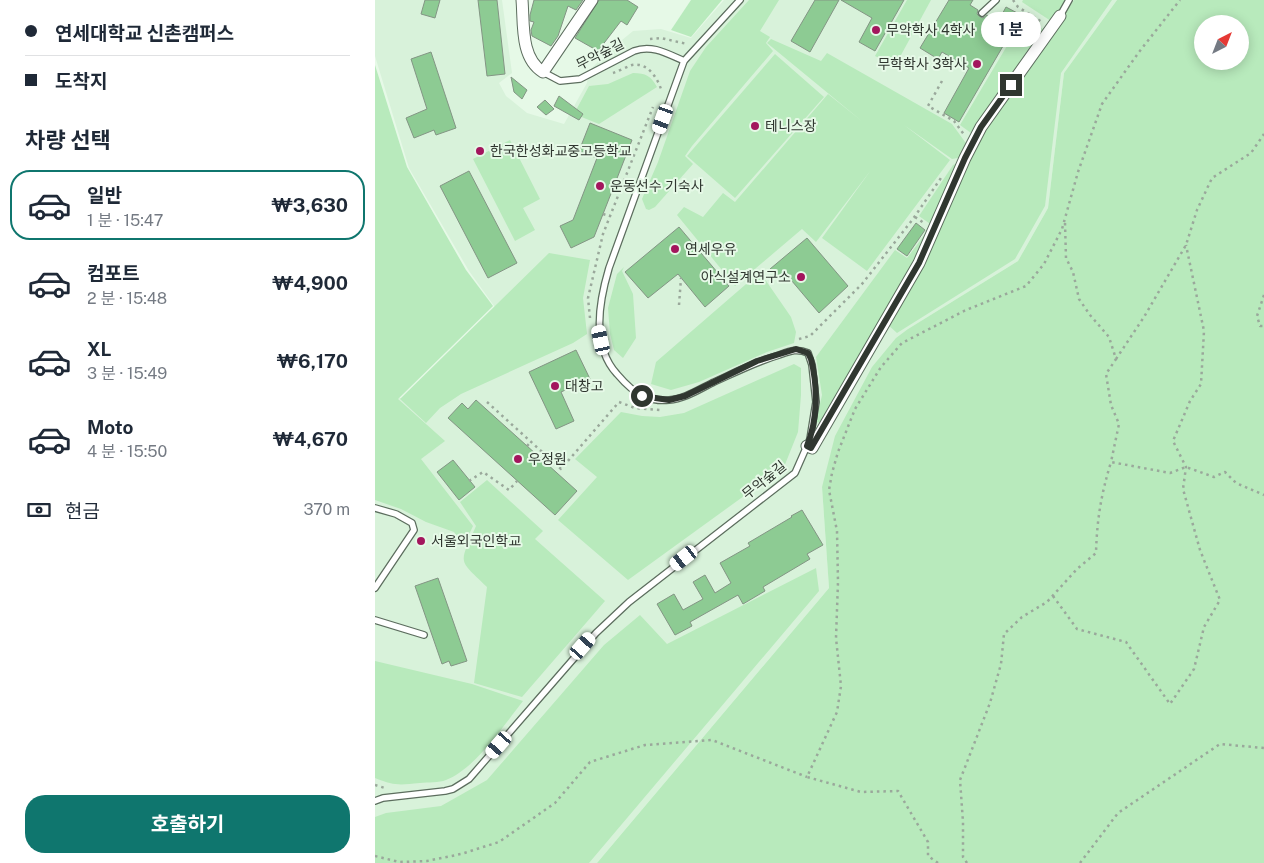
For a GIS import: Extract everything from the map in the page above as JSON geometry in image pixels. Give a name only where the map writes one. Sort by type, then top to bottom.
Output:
[{"type":"street","points":[[522,0],[526,48],[536,68],[543,72],[592,0]]},
{"type":"street","points":[[807,446],[811,448],[919,263],[981,127],[1061,16]]},
{"type":"lane","points":[[684,61],[740,0]]},
{"type":"lane","points":[[982,13],[996,0]]},
{"type":"lane","points":[[1061,16],[1069,0]]},
{"type":"lane","name":"무악숲길","points":[[375,801],[383,798],[445,791],[453,789],[469,779],[595,632],[629,602],[795,473],[810,439],[816,402],[811,359],[808,353],[796,349],[757,361],[685,396],[669,400],[642,396],[615,372],[603,350],[599,330],[603,288],[684,61],[652,48],[644,48],[634,51],[580,79],[561,81],[543,72]]},
{"type":"lane","points":[[375,508],[396,514],[412,523],[414,530],[375,588]]},
{"type":"lane","points":[[375,620],[425,635]]},
{"type":"lane","points":[[375,794],[383,798]]},
{"type":"path","points":[[1013,0],[1018,7],[1051,28]]},
{"type":"path","points":[[807,777],[837,712],[841,686],[836,638],[837,531],[829,490],[831,473],[855,409],[881,366],[902,344],[966,310],[1026,286],[1043,264],[1062,229],[1078,172],[1102,104],[1139,52],[1181,0]]},
{"type":"path","points":[[641,39],[661,38],[697,46]]},
{"type":"path","points":[[610,74],[632,65],[640,65],[653,73],[661,88]]},
{"type":"path","points":[[942,81],[928,106],[954,121],[971,146]]},
{"type":"path","points":[[603,234],[653,107]]},
{"type":"path","points":[[967,863],[963,857],[960,780],[990,702],[1001,664],[1004,634],[1021,617],[1047,602],[1077,569],[1096,553],[1097,519],[1102,490],[1111,462],[1119,424],[1111,405],[1106,374],[1144,317],[1186,245],[1197,210],[1212,178],[1251,154],[1264,134]]},
{"type":"path","points":[[808,342],[810,336],[862,284],[913,220],[947,170]]},
{"type":"path","points":[[603,214],[610,216]]},
{"type":"path","points":[[908,216],[913,220]]},
{"type":"path","points":[[1065,219],[1066,258],[1073,272],[1079,299],[1109,337],[1116,359]]},
{"type":"path","points":[[1053,596],[1077,629],[1126,642],[1170,704],[1194,669],[1204,627],[1220,600],[1200,550],[1183,488],[1186,467],[1173,440],[1190,401],[1201,384],[1204,330],[1186,245]]},
{"type":"path","points":[[679,305],[681,278]]},
{"type":"path","points":[[1264,295],[1257,316],[1260,326],[1264,326]]},
{"type":"path","points":[[799,339],[810,336]]},
{"type":"path","points":[[487,402],[561,469],[619,402]]},
{"type":"path","points":[[527,446],[531,442]]},
{"type":"path","points":[[1111,462],[1170,473],[1186,467],[1214,478],[1225,472],[1237,483],[1264,495]]},
{"type":"path","points":[[469,481],[483,472],[509,490],[517,481]]},
{"type":"path","points":[[375,856],[399,862],[427,860],[461,854],[499,842],[525,822],[555,803],[590,762],[645,745],[712,740],[807,777],[861,792],[899,792],[928,842],[927,856],[938,863]]},
{"type":"path","points":[[1080,863],[1118,813],[1220,744],[1264,748]]},
{"type":"path","points":[[375,784],[391,790]]},
{"type":"shaded area","points":[[375,0],[502,0],[512,73],[499,83],[506,96],[527,113],[564,124],[587,83],[588,75],[593,67],[605,54],[633,31],[661,29],[691,38],[724,0],[1117,0],[1064,73],[1048,208],[1018,261],[908,329],[822,487],[829,588],[597,863],[375,863],[375,385],[420,408],[497,310],[469,271],[409,168],[375,56]]},
{"type":"green space","points":[[691,0],[722,0],[691,37],[671,30]]},
{"type":"green space","points":[[749,0],[779,0],[760,31],[770,37],[766,43],[773,51],[692,146],[685,156],[693,164],[655,207],[649,210],[646,209],[642,199],[658,162],[690,71],[706,47]]},
{"type":"green space","points":[[907,0],[931,0],[895,66],[875,56]]},
{"type":"green space","points":[[1023,0],[1065,0],[1058,14],[1051,21],[1022,2]]},
{"type":"green space","points":[[1074,0],[1112,0],[1061,73],[1045,206],[1015,259],[897,333],[887,324],[984,129]]},
{"type":"green space","points":[[1117,0],[1264,0],[1264,863],[597,863],[829,588],[822,487],[835,436],[872,367],[896,338],[908,329],[1018,261],[1048,208],[1064,73]]},
{"type":"green space","points":[[1024,17],[1043,29],[971,133],[960,125]]},
{"type":"green space","points":[[771,39],[821,61],[827,53],[952,124],[968,146],[963,157],[952,159],[904,125],[950,160],[867,271],[822,238],[871,170],[816,242],[802,229],[735,286],[677,215],[684,207],[703,217],[723,193],[735,202],[828,94],[863,122],[767,43]]},
{"type":"green space","name":"테니스장","points":[[775,54],[824,97],[735,198],[687,156]]},
{"type":"green space","points":[[375,65],[407,167],[466,270],[493,306],[398,399],[445,441],[421,459],[473,526],[464,545],[454,532],[375,500]]},
{"type":"green space","points":[[633,73],[648,76],[657,87],[599,124],[574,114],[589,86],[608,84]]},
{"type":"green space","points":[[510,140],[540,199],[523,208],[535,230],[515,241],[473,159]]},
{"type":"green space","points":[[962,161],[933,226],[919,216],[953,165]]},
{"type":"green space","points":[[929,229],[916,263],[821,423],[816,422],[822,395],[816,357],[895,250],[907,258]]},
{"type":"green space","points":[[549,253],[590,260],[583,298],[587,334],[573,343],[461,394],[440,408],[426,423],[400,399]]},
{"type":"green space","points":[[624,267],[622,271],[633,294],[636,338],[623,358],[614,350],[610,334],[608,308],[617,274]]},
{"type":"green space","points":[[760,272],[791,317],[796,332],[794,343],[767,352],[699,382],[671,390],[651,384],[656,362]]},
{"type":"green space","points":[[794,364],[801,368],[798,432],[784,467],[628,580],[558,520],[597,477],[575,459],[621,412],[660,417],[684,413]]},
{"type":"green space","points":[[487,480],[543,531],[535,539],[605,601],[522,697],[474,683],[487,587],[470,571],[464,560],[466,548],[476,526],[460,502]]},
{"type":"green space","points":[[816,568],[819,591],[589,863],[375,863],[375,817],[386,813],[441,806],[487,780],[604,645],[640,615],[667,644]]},
{"type":"green space","points":[[375,661],[472,684],[523,701],[498,734],[468,766],[457,774],[437,782],[392,784],[375,778]]},
{"type":"building","points":[[425,0],[440,0],[435,18],[421,14]]},
{"type":"building","points":[[478,0],[497,0],[505,74],[487,76]]},
{"type":"building","points":[[534,0],[583,0],[576,10],[568,6],[558,36],[551,46],[532,36],[531,30],[534,22],[530,21],[530,15]]},
{"type":"building","points":[[599,0],[627,0],[638,7],[627,25],[621,21],[598,51],[575,38]]},
{"type":"building","points":[[815,0],[839,0],[810,52],[791,41]]},
{"type":"building","name":"무악학사 4학사","points":[[841,0],[904,0],[875,51],[859,42],[872,18]]},
{"type":"building","name":"무학학사 3학사","points":[[949,0],[973,0],[970,5],[978,10],[977,14],[979,16],[983,18],[987,15],[998,22],[1006,7],[1021,15],[959,122],[944,113],[969,68],[942,52],[938,59],[920,48]]},
{"type":"building","points":[[431,52],[456,128],[436,135],[434,130],[414,138],[406,118],[427,109],[411,59]]},
{"type":"building","points":[[511,77],[527,90],[522,99],[514,92]]},
{"type":"building","points":[[559,96],[583,114],[579,120],[554,106]]},
{"type":"building","points":[[545,100],[554,109],[546,115],[537,107]]},
{"type":"building","name":"운동선수 기숙사","points":[[590,123],[632,140],[594,237],[571,248],[560,226],[573,220],[597,158],[579,151]]},
{"type":"building","points":[[469,171],[517,263],[488,278],[440,186]]},
{"type":"building","points":[[916,223],[925,230],[907,256],[897,249]]},
{"type":"building","name":"연세우유","points":[[679,227],[729,286],[705,307],[678,274],[648,298],[625,272]]},
{"type":"building","name":"아식설계연구소","points":[[807,238],[848,286],[819,313],[786,274],[780,280],[770,269]]},
{"type":"building","name":"대창고","points":[[576,350],[590,379],[561,392],[574,421],[556,429],[529,372]]},
{"type":"building","name":"우정원","points":[[476,400],[577,491],[555,515],[448,418],[462,403],[468,409]]},
{"type":"building","points":[[453,460],[475,487],[459,500],[437,472]]},
{"type":"building","points":[[802,510],[823,545],[807,554],[810,559],[763,587],[765,591],[743,604],[738,595],[690,622],[692,626],[675,635],[657,604],[674,594],[683,610],[703,599],[693,582],[705,575],[715,593],[731,583],[720,563],[750,546],[748,543]]},
{"type":"building","points":[[438,578],[467,661],[451,666],[449,661],[442,664],[415,586]]},
{"type":"place","name":"무악학사 4학사","points":[[876,30]]},
{"type":"place","name":"무학학사 3학사","points":[[977,64]]},
{"type":"place","name":"테니스장","points":[[755,126]]},
{"type":"place","name":"한국한성화교중고등학교","points":[[480,151]]},
{"type":"place","name":"운동선수 기숙사","points":[[600,186]]},
{"type":"place","name":"연세우유","points":[[675,249]]},
{"type":"place","name":"아식설계연구소","points":[[801,277]]},
{"type":"place","name":"대창고","points":[[555,386]]},
{"type":"place","name":"우정원","points":[[518,459]]},
{"type":"place","name":"서울외국인학교","points":[[421,541]]},
{"type":"route","points":[[642,396],[658,400],[669,400],[685,396],[757,361],[796,349],[803,351],[808,353],[811,359],[816,402],[810,439],[807,446],[811,448],[919,263],[965,158],[981,127],[1011,85]]}]
